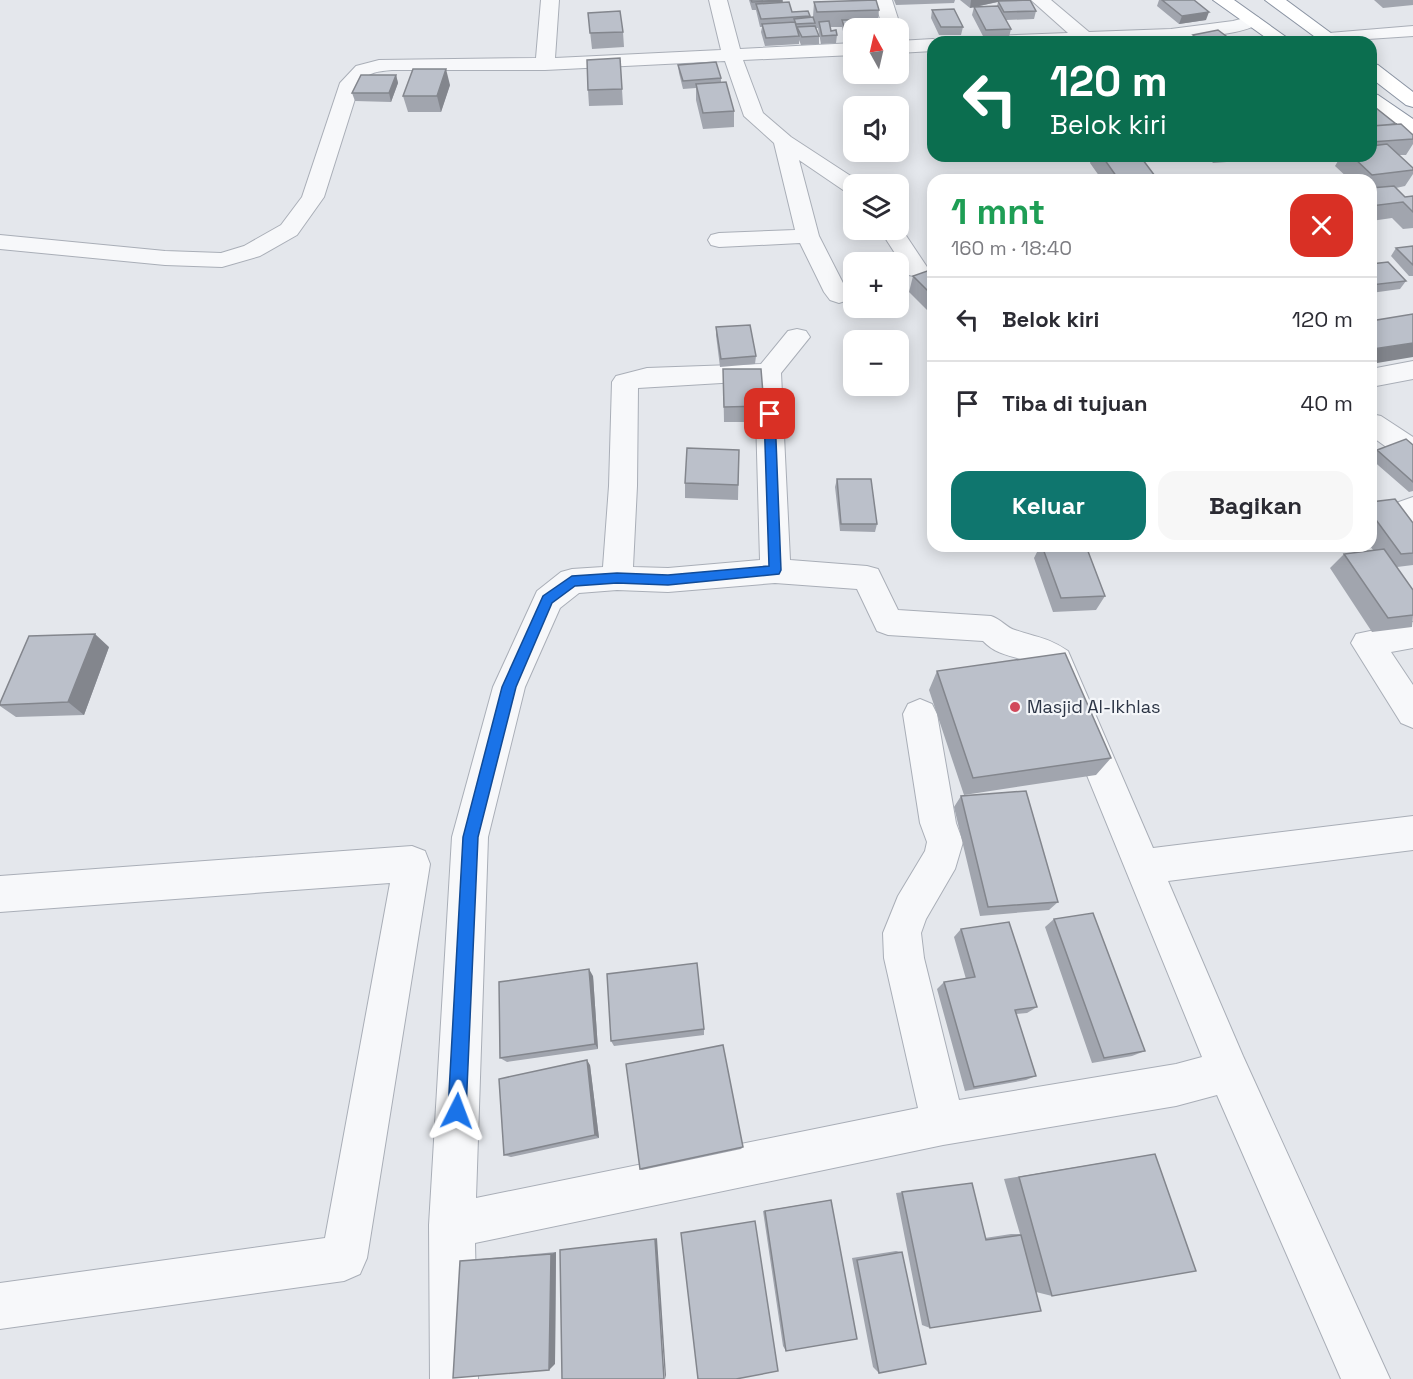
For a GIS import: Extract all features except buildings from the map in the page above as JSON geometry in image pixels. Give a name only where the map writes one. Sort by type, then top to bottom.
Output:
[{"type":"highway","points":[[1222,0],[1275,36]]},
{"type":"highway","points":[[1274,0],[1326,36]]},
{"type":"highway","points":[[1377,74],[1413,101]]},
{"type":"highway","points":[[1377,103],[1413,128]]},
{"type":"street","points":[[545,64],[550,0]]},
{"type":"street","points":[[718,0],[732,55],[752,114],[761,123],[843,179]]},
{"type":"street","points":[[883,0],[889,18]]},
{"type":"street","points":[[1040,0],[1083,36]]},
{"type":"street","points":[[1113,36],[1171,34],[1235,26],[1252,21]]},
{"type":"street","points":[[1364,36],[1413,30]]},
{"type":"street","points":[[909,46],[927,45]]},
{"type":"street","points":[[0,242],[165,258],[222,260],[252,251],[289,230],[313,197],[350,82],[357,72],[368,67],[392,64],[545,64],[843,50]]},
{"type":"street","points":[[791,144],[808,236],[827,276],[839,295],[843,294]]},
{"type":"street","points":[[719,240],[808,236]]},
{"type":"street","points":[[897,240],[916,271]]},
{"type":"street","points":[[775,570],[768,372],[797,337]]},
{"type":"street","points":[[1377,377],[1413,370]]},
{"type":"street","points":[[617,578],[623,486],[625,382],[647,377],[768,372]]},
{"type":"street","points":[[1377,427],[1400,441],[1413,453]]},
{"type":"street","points":[[1413,508],[1406,511],[1413,521]]},
{"type":"street","points":[[454,1379],[452,1225],[470,837],[509,687],[548,600],[572,581],[617,578],[668,580],[775,570],[867,578],[888,622],[991,629],[1003,641],[1040,649],[1057,661],[1228,1071],[1366,1379]]},
{"type":"street","points":[[1413,635],[1367,643],[1413,713]]},
{"type":"street","points":[[920,714],[938,823],[945,842],[942,856],[911,909],[902,933],[904,958],[943,1124]]},
{"type":"street","points":[[1142,867],[1413,833]]},
{"type":"street","points":[[0,894],[412,864],[344,1258],[0,1306]]},
{"type":"street","points":[[452,1225],[943,1124],[1176,1085],[1228,1071]]},
{"type":"place","name":"Masjid Al-Ikhlas","points":[[1015,707]]},
{"type":"route","points":[[457,1111],[470,837],[509,687],[548,600],[572,581],[617,578],[668,580],[775,570],[770,414]]}]
